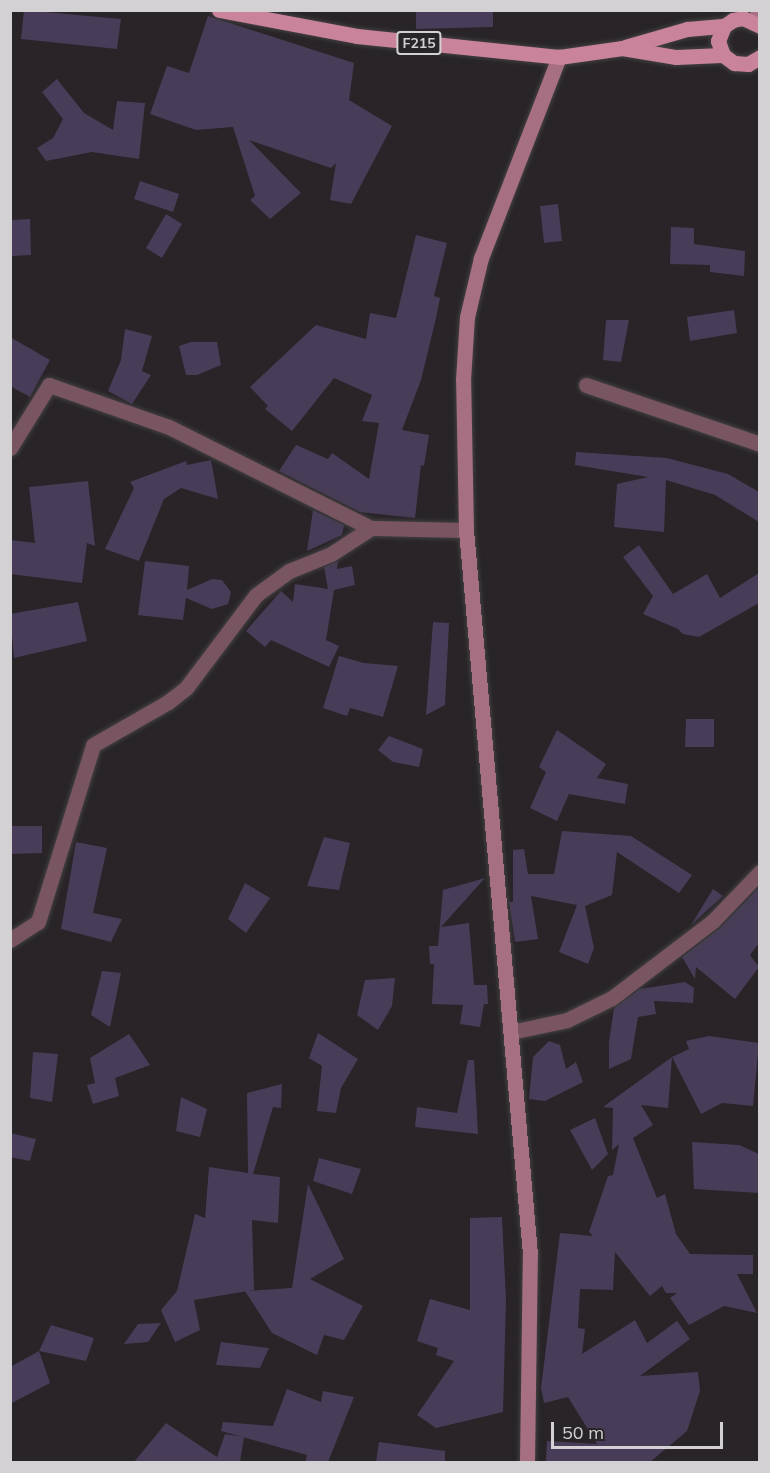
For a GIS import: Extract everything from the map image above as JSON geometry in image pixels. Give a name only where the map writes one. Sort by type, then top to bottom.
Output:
[{"type":"main road","name":"F215","points":[[219,10],[357,36],[559,57],[622,48],[687,29],[724,26],[743,18],[757,19]]},
{"type":"main road","points":[[723,55],[718,41],[724,26]]},
{"type":"main road","name":"F215","points":[[622,48],[676,57],[723,55],[734,63],[748,64],[759,57]]},
{"type":"main road","points":[[527,1462],[530,1254],[466,530],[463,380],[467,316],[481,258],[559,57]]},
{"type":"street","points":[[10,448],[49,385],[169,427],[371,528],[466,530]]},
{"type":"street","points":[[586,385],[759,444]]},
{"type":"street","points":[[10,940],[38,922],[93,745],[168,702],[186,688],[256,595],[289,570],[331,554],[371,528]]},
{"type":"street","points":[[511,1032],[567,1020],[612,998],[712,921],[759,872]]},
{"type":"building","points":[[24,10],[121,19],[117,49],[21,39]]},
{"type":"building","points":[[416,10],[493,10],[493,27],[416,29]]},
{"type":"building","points":[[208,16],[354,63],[349,100],[392,126],[351,204],[330,200],[336,163],[331,168],[249,140],[301,193],[270,219],[250,200],[255,196],[233,127],[196,130],[150,114],[167,66],[189,73]]},
{"type":"building","points":[[57,79],[84,113],[113,130],[117,101],[145,103],[139,159],[92,152],[46,161],[37,148],[53,138],[63,119],[42,92]]},
{"type":"building","points":[[140,181],[179,194],[173,212],[134,199]]},
{"type":"building","points":[[558,204],[562,241],[544,243],[540,206]]},
{"type":"building","points":[[166,214],[182,224],[162,258],[146,248]]},
{"type":"building","points":[[30,219],[31,255],[11,256],[10,220]]},
{"type":"building","points":[[671,227],[694,228],[694,244],[745,251],[744,276],[710,272],[710,265],[670,264]]},
{"type":"building","points":[[416,235],[447,243],[434,296],[440,298],[436,318],[421,380],[402,430],[429,435],[424,466],[421,465],[415,518],[360,512],[279,471],[296,445],[328,459],[332,453],[369,479],[379,423],[362,421],[372,395],[334,378],[292,431],[265,409],[268,406],[250,387],[316,325],[366,339],[370,313],[396,318]]},
{"type":"building","points":[[734,310],[737,333],[690,341],[687,317]]},
{"type":"building","points":[[606,320],[629,320],[621,362],[603,360]]},
{"type":"building","points":[[125,329],[152,336],[142,371],[151,375],[132,404],[108,391],[121,360]]},
{"type":"building","points":[[10,337],[50,360],[30,397],[10,386]]},
{"type":"building","points":[[191,342],[217,342],[221,365],[197,375],[186,375],[179,346]]},
{"type":"building","points":[[576,452],[667,458],[728,474],[759,492],[759,522],[715,495],[666,480],[664,532],[614,527],[617,484],[648,477],[575,465]]},
{"type":"building","points":[[211,460],[218,499],[181,488],[164,499],[139,561],[105,549],[134,488],[130,482],[186,461],[187,465]]},
{"type":"building","points":[[88,481],[95,546],[87,543],[82,583],[10,574],[10,540],[35,543],[29,487]]},
{"type":"building","points":[[313,510],[344,525],[342,535],[307,551]]},
{"type":"building","points":[[639,545],[673,594],[707,574],[720,598],[759,573],[759,603],[699,637],[683,634],[678,629],[643,614],[653,596],[623,557]]},
{"type":"building","points":[[145,561],[189,566],[187,590],[212,579],[222,580],[231,592],[228,604],[212,609],[186,598],[183,620],[138,615]]},
{"type":"building","points":[[338,561],[337,569],[352,566],[355,585],[334,590],[326,640],[339,646],[329,667],[271,640],[265,647],[246,631],[281,591],[293,602],[295,584],[328,589],[324,567]]},
{"type":"building","points":[[78,602],[87,641],[14,658],[10,614]]},
{"type":"building","points":[[433,622],[449,623],[445,705],[426,715]]},
{"type":"building","points":[[339,656],[364,663],[398,666],[383,717],[350,708],[347,716],[323,708]]},
{"type":"building","points":[[686,719],[714,719],[714,747],[685,747]]},
{"type":"building","points":[[557,730],[606,764],[597,778],[628,784],[625,804],[569,794],[557,821],[530,808],[546,772],[539,767]]},
{"type":"building","points":[[389,736],[423,749],[419,767],[393,762],[378,750]]},
{"type":"building","points":[[10,826],[42,826],[42,853],[10,854]]},
{"type":"building","points":[[562,831],[631,836],[692,875],[679,893],[617,852],[612,895],[585,906],[594,948],[588,964],[559,952],[577,905],[531,896],[538,939],[515,942],[509,902],[513,902],[513,850],[524,849],[528,874],[554,874]]},
{"type":"building","points":[[324,837],[350,843],[339,890],[307,886]]},
{"type":"building","points":[[76,842],[107,848],[93,913],[122,919],[111,942],[61,929]]},
{"type":"building","points":[[485,878],[441,927],[469,923],[474,985],[487,985],[488,1004],[484,1004],[480,1027],[460,1024],[463,1005],[432,1004],[434,964],[430,964],[429,946],[438,946],[443,890]]},
{"type":"building","points":[[245,883],[270,898],[246,933],[228,919]]},
{"type":"building","points":[[759,887],[759,943],[750,955],[759,967],[735,999],[696,967],[695,979],[682,957],[720,928]]},
{"type":"building","points":[[713,889],[723,896],[691,925]]},
{"type":"building","points":[[102,971],[121,973],[110,1027],[91,1015]]},
{"type":"building","points":[[395,978],[392,1006],[378,1030],[357,1015],[365,980]]},
{"type":"building","points":[[685,982],[694,988],[693,1003],[654,1001],[656,1014],[638,1017],[631,1059],[609,1069],[609,1042],[614,1008],[640,989]]},
{"type":"building","points":[[318,1033],[358,1059],[341,1088],[336,1113],[317,1111],[322,1066],[309,1058]]},
{"type":"building","points":[[129,1034],[150,1065],[115,1078],[119,1096],[93,1104],[87,1085],[95,1083],[90,1058]]},
{"type":"building","points":[[709,1036],[759,1043],[753,1106],[722,1103],[701,1114],[672,1057],[689,1049],[686,1041]]},
{"type":"building","points":[[549,1041],[560,1045],[566,1069],[576,1062],[583,1082],[545,1101],[529,1099],[533,1057]]},
{"type":"building","points":[[33,1052],[58,1054],[52,1102],[30,1098]]},
{"type":"building","points":[[672,1057],[668,1108],[641,1105],[653,1125],[633,1138],[657,1198],[665,1194],[676,1234],[690,1254],[753,1255],[753,1274],[737,1274],[757,1313],[724,1306],[689,1325],[670,1298],[677,1293],[666,1293],[662,1286],[650,1296],[615,1252],[613,1290],[580,1289],[578,1328],[585,1329],[582,1354],[635,1320],[647,1343],[677,1321],[690,1339],[640,1376],[698,1372],[700,1391],[687,1431],[650,1462],[546,1462],[547,1441],[597,1444],[568,1397],[544,1403],[541,1388],[560,1233],[593,1236],[589,1232],[608,1176],[613,1175],[619,1144],[612,1150],[613,1108],[603,1107]]},
{"type":"building","points":[[468,1060],[474,1060],[478,1134],[415,1127],[417,1107],[457,1113]]},
{"type":"building","points":[[282,1084],[281,1108],[273,1107],[253,1174],[280,1177],[278,1223],[252,1220],[254,1290],[194,1300],[200,1330],[175,1342],[161,1310],[177,1291],[195,1214],[205,1218],[209,1167],[248,1173],[247,1093]]},
{"type":"building","points":[[181,1097],[207,1109],[200,1137],[176,1131]]},
{"type":"building","points":[[595,1118],[608,1154],[592,1170],[570,1130]]},
{"type":"building","points":[[10,1133],[36,1139],[30,1161],[10,1157]]},
{"type":"building","points":[[692,1142],[739,1145],[759,1154],[759,1193],[694,1189]]},
{"type":"building","points":[[319,1158],[361,1169],[352,1194],[313,1181]]},
{"type":"building","points":[[308,1184],[344,1259],[310,1279],[363,1306],[344,1340],[324,1335],[317,1355],[272,1333],[245,1291],[292,1288]]},
{"type":"building","points":[[502,1217],[506,1300],[503,1412],[436,1428],[417,1415],[454,1361],[436,1355],[438,1348],[417,1341],[430,1299],[470,1310],[470,1218]]},
{"type":"building","points":[[161,1323],[148,1342],[124,1344],[138,1324]]},
{"type":"building","points":[[51,1325],[94,1338],[86,1361],[39,1351]]},
{"type":"building","points":[[221,1342],[269,1348],[260,1368],[216,1365]]},
{"type":"building","points":[[39,1351],[50,1383],[10,1404],[10,1367]]},
{"type":"building","points":[[287,1389],[321,1402],[323,1391],[354,1397],[328,1462],[305,1462],[307,1455],[221,1431],[223,1422],[273,1426]]},
{"type":"building","points":[[166,1423],[217,1457],[225,1434],[244,1437],[240,1462],[134,1462]]},
{"type":"building","points":[[379,1442],[445,1451],[445,1462],[376,1462]]}]
